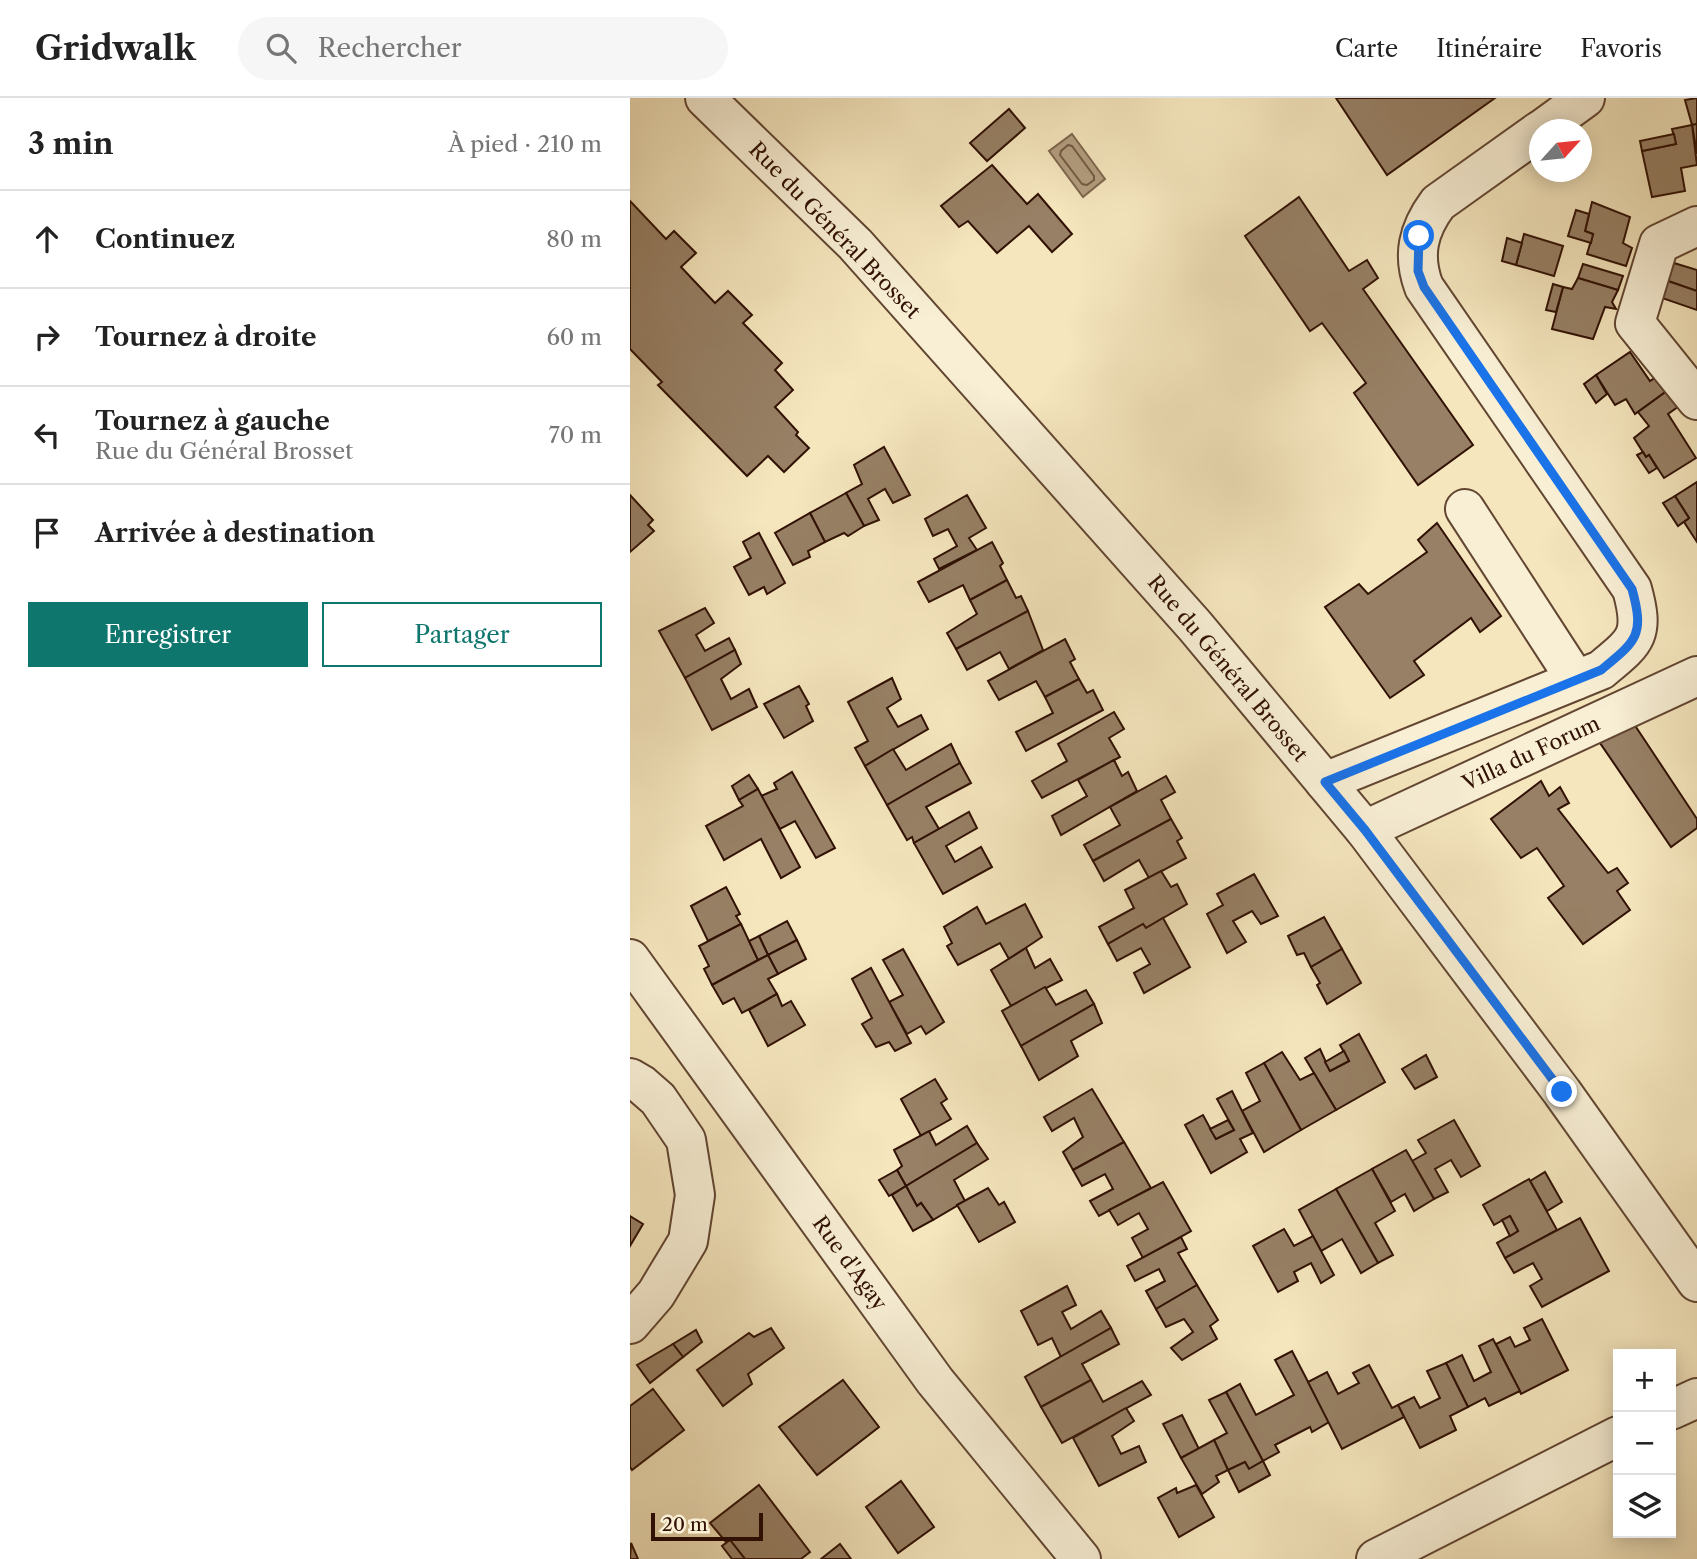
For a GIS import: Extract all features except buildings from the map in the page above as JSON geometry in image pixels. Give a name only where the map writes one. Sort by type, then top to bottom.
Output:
[{"type":"street","name":"Rue du Général Brosset","points":[[705,98],[855,244],[1195,626],[1365,830],[1562,1092],[1697,1282]]},
{"type":"street","points":[[1555,119],[1585,98]]},
{"type":"street","points":[[1325,782],[1601,670],[1632,643],[1636,631],[1638,610],[1632,589],[1424,287],[1418,271],[1419,236],[1438,203],[1529,138]]},
{"type":"street","points":[[1697,226],[1659,244],[1635,323],[1697,400]]},
{"type":"street","points":[[1465,509],[1576,680]]},
{"type":"street","name":"Villa du Forum","points":[[1365,830],[1697,677]]},
{"type":"street","name":"Rue d'Agay","points":[[630,958],[935,1381],[1081,1559]]},
{"type":"street","points":[[630,1078],[658,1100],[686,1140],[695,1195],[688,1241],[656,1294],[630,1324]]},
{"type":"street","points":[[1676,1408],[1697,1398]]},
{"type":"street","points":[[1376,1559],[1613,1439]]},
{"type":"water","points":[[1072,134],[1105,179],[1083,197],[1049,151]]},
{"type":"route","points":[[1419,236],[1418,271],[1424,287],[1632,589],[1638,610],[1636,631],[1632,643],[1601,670],[1325,782],[1365,830],[1562,1092]]}]
